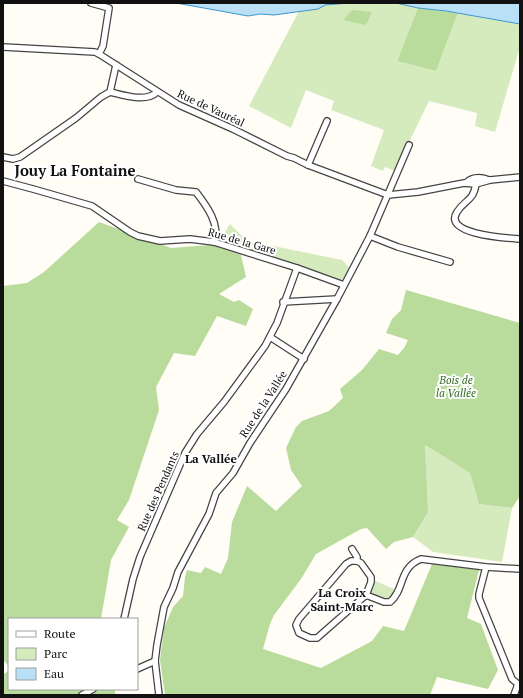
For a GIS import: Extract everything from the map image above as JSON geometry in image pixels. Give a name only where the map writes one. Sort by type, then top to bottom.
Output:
[{"type":"street","points":[[91,3],[109,8],[103,46],[99,54]]},
{"type":"street","name":"Rue de Vauréal","points":[[3,47],[95,52],[179,106],[233,129],[275,151],[388,195]]},
{"type":"street","points":[[110,92],[116,65]]},
{"type":"street","points":[[3,157],[13,159],[20,156],[76,118],[101,97],[110,92],[147,97],[157,92]]},
{"type":"street","points":[[308,164],[327,121]]},
{"type":"street","name":"Rue de la Vallée","points":[[159,695],[155,661],[164,607],[173,588],[178,572],[209,514],[216,493],[233,473],[250,443],[279,400],[304,359],[337,299],[370,236],[409,145]]},
{"type":"street","points":[[466,183],[473,178],[479,177],[490,180]]},
{"type":"street","points":[[388,195],[418,192],[466,183],[476,184],[490,180],[520,177]]},
{"type":"street","points":[[138,179],[176,190],[196,192],[205,205],[214,223],[216,235],[214,242]]},
{"type":"street","name":"Rue de la Gare","points":[[3,181],[33,188],[92,206],[138,236],[160,241],[190,239],[214,242],[297,268],[344,285]]},
{"type":"street","points":[[476,184],[474,195],[457,212],[455,219],[457,225],[462,229],[478,234],[520,239]]},
{"type":"street","points":[[370,236],[398,247],[450,262]]},
{"type":"street","name":"Rue des Pendants","points":[[124,618],[140,556],[185,453],[197,434],[224,402],[270,337],[297,268]]},
{"type":"street","points":[[283,302],[337,299]]},
{"type":"street","points":[[270,337],[304,359]]},
{"type":"street","points":[[352,549],[357,561],[361,564],[370,577],[371,582],[366,594],[317,638],[308,638],[299,633],[296,625],[299,619],[346,564],[351,561],[357,561]]},
{"type":"street","points":[[366,594],[384,602],[390,602],[394,598],[407,568],[419,559],[520,569]]},
{"type":"street","points":[[486,566],[479,598],[512,679],[518,684],[514,695]]},
{"type":"street","points":[[138,669],[155,661]]},
{"type":"street","points":[[82,695],[91,690]]},
{"type":"green space","points":[[351,3],[396,3],[418,8],[397,61],[436,71],[458,13],[520,24],[520,47],[495,132],[475,126],[477,113],[429,101],[395,171],[385,167],[383,171],[371,166],[384,130],[331,110],[334,101],[306,90],[291,128],[249,106],[299,11],[318,9],[325,5]]},
{"type":"green space","points":[[418,8],[458,13],[436,71],[397,61]]},
{"type":"green space","points":[[352,10],[372,12],[366,25],[343,20]]},
{"type":"green space","points":[[99,222],[171,248],[211,245],[241,255],[246,277],[219,294],[234,302],[239,300],[253,309],[246,326],[217,316],[195,356],[174,353],[156,387],[159,410],[129,500],[117,520],[129,527],[111,560],[101,618],[8,618],[8,665],[3,660],[3,286],[27,283],[44,272]]},
{"type":"green space","points":[[230,224],[249,241],[342,260],[349,267],[344,278],[341,280],[222,242],[223,235]]},
{"type":"green space","name":"Bois de la Vallée","points":[[406,290],[520,323],[520,496],[512,508],[479,504],[470,473],[425,445],[428,512],[413,537],[394,542],[386,549],[367,528],[361,529],[316,554],[301,579],[274,615],[263,649],[321,668],[372,641],[383,626],[404,631],[432,564],[479,570],[467,618],[481,624],[498,670],[488,689],[437,677],[430,695],[165,695],[160,660],[164,628],[173,607],[183,596],[187,570],[201,573],[205,567],[221,574],[228,558],[232,522],[247,486],[276,511],[302,486],[291,470],[286,448],[296,427],[302,421],[329,411],[343,398],[340,389],[362,370],[379,349],[398,355],[404,348],[408,340],[386,333],[392,319],[401,310]]},
{"type":"green space","points":[[425,445],[470,473],[479,504],[512,508],[502,562],[433,552],[413,537],[428,512]]},
{"type":"green space","points":[[373,580],[394,589],[391,599],[387,601],[372,595],[369,591]]},
{"type":"green space","points":[[8,671],[8,690],[114,690],[116,695],[3,695],[3,675]]},
{"type":"water","points":[[176,3],[349,3],[325,5],[318,9],[274,15],[260,14],[248,16]]},
{"type":"water","points":[[396,3],[520,3],[520,24],[446,11],[418,8]]},
{"type":"district","name":"Jouy La Fontaine","points":[[75,171]]},
{"type":"district","name":"La Vallée","points":[[211,459]]},
{"type":"district","name":"La Croix Saint-Marc","points":[[342,600]]}]
